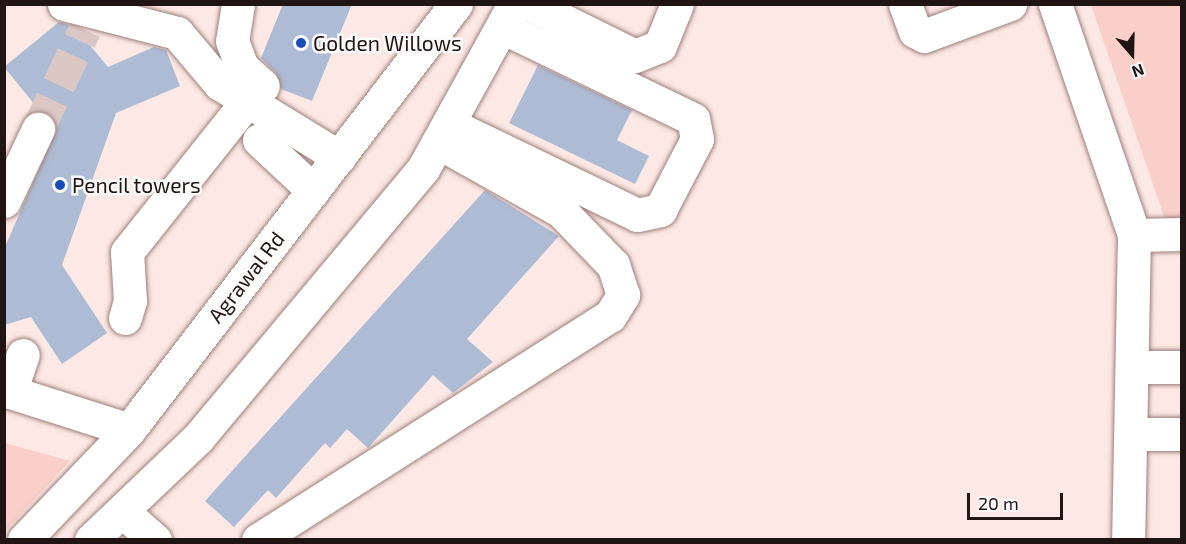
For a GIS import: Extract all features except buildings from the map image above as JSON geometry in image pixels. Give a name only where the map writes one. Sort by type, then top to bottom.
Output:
[{"type":"street","points":[[238,4],[232,41],[258,109],[314,190]]},
{"type":"street","name":"Agrawal Rd","points":[[24,540],[129,430],[456,4]]},
{"type":"street","points":[[530,4],[635,56],[660,46],[677,4]]},
{"type":"street","points":[[905,4],[915,31],[924,36],[1010,4]]},
{"type":"street","points":[[1055,4],[1134,235],[1132,434],[1128,540]]},
{"type":"street","points":[[81,15],[177,33],[220,84],[339,157]]},
{"type":"street","points":[[91,540],[198,438],[423,169],[509,16],[693,119],[697,139],[660,210],[637,215],[444,133]]},
{"type":"street","points":[[125,318],[130,300],[127,252],[258,109]]},
{"type":"street","points":[[4,201],[38,129]]},
{"type":"street","points":[[258,540],[610,316],[623,295],[613,265],[561,211],[444,133]]},
{"type":"street","points":[[1134,235],[1182,234]]},
{"type":"street","points":[[23,355],[7,391],[129,430]]},
{"type":"street","points":[[1133,368],[1182,367]]},
{"type":"street","points":[[1132,434],[1182,434]]},
{"type":"street","points":[[122,511],[156,540]]},
{"type":"shaded area","points":[[1091,5],[1181,5],[1181,219],[1167,225]]},
{"type":"shaded area","points":[[5,443],[70,461],[4,531]]},
{"type":"tunnel","points":[[38,129],[85,29]]},
{"type":"place","name":"Golden Willows","points":[[301,43]]},
{"type":"place","name":"Pencil towers","points":[[60,185]]}]
